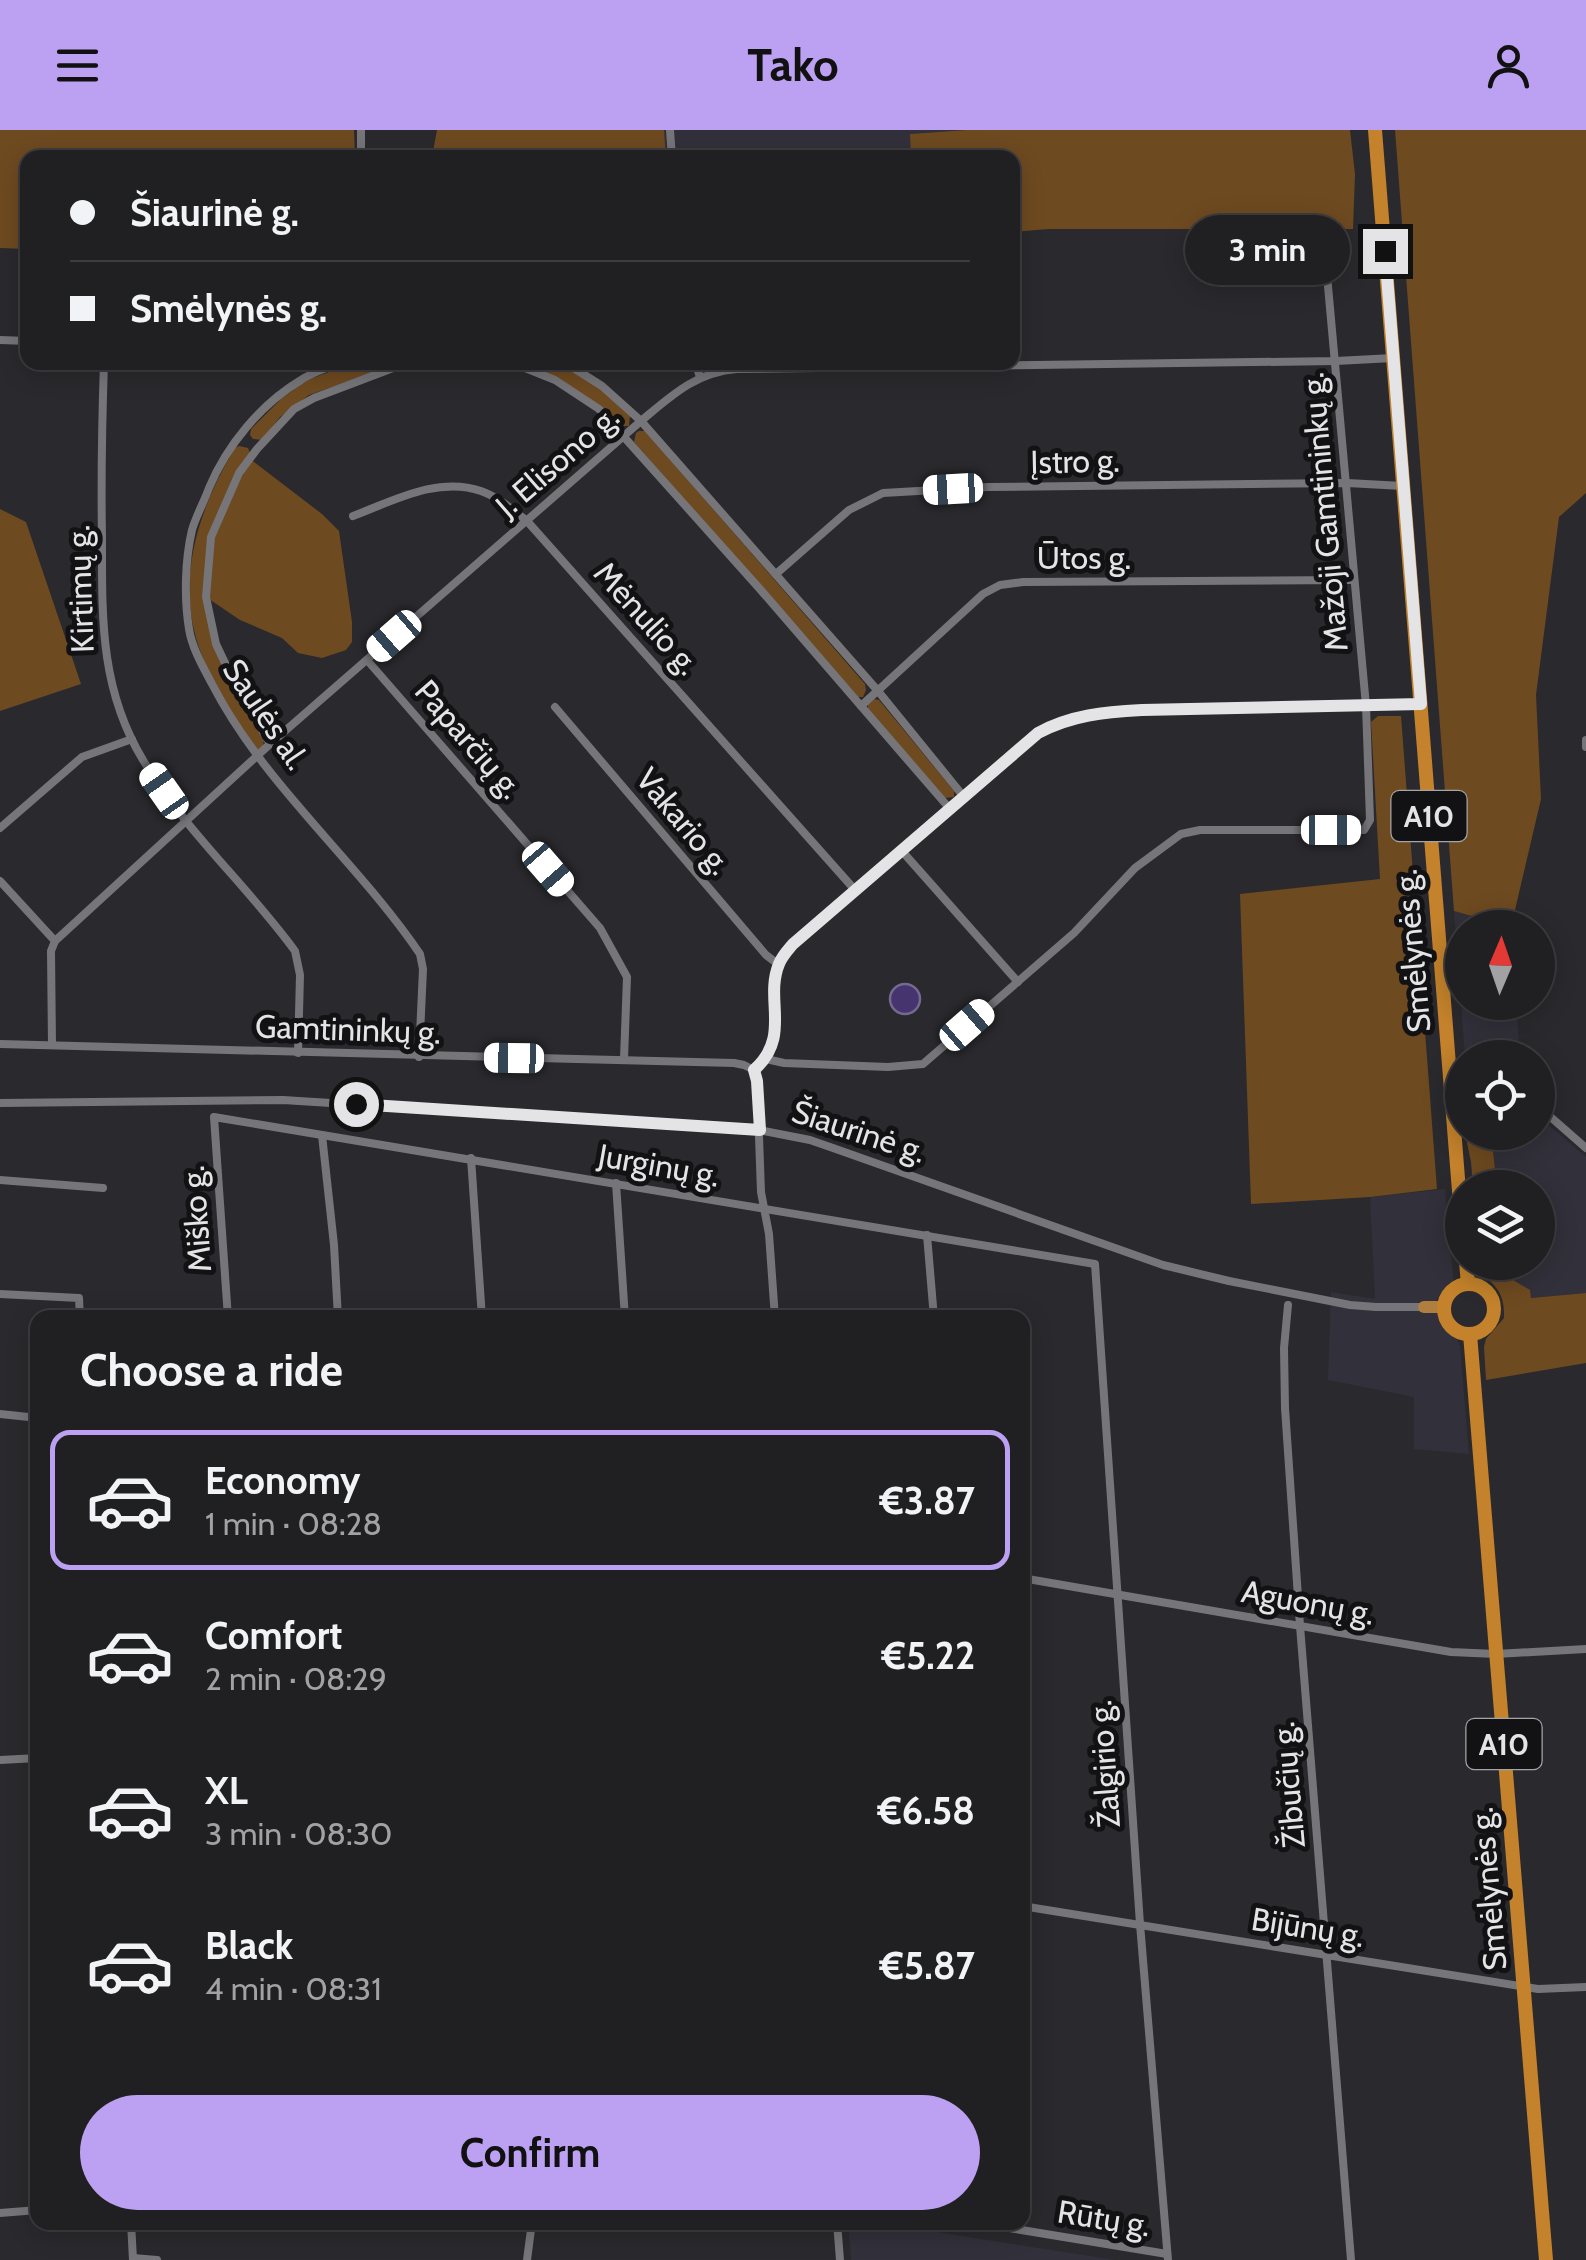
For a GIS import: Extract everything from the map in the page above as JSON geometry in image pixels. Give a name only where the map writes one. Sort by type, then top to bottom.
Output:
[{"type":"highway","name":"Smėlynės g.","points":[[1375,130],[1421,704],[1454,1040]]},
{"type":"highway","points":[[1468,1280],[1468,1284]]},
{"type":"highway","points":[[1468,1284],[1485,1289],[1494,1310],[1487,1327],[1463,1334],[1451,1326],[1444,1307],[1452,1291],[1468,1284]]},
{"type":"highway","name":"Smėlynės g.","points":[[1470,1334],[1546,2260]]},
{"type":"main road","name":"Šiaurinė g.","points":[[1424,1307],[1444,1307]]},
{"type":"street","name":"Mažoji Gamtininkų g.","points":[[766,1059],[888,1067],[923,1064],[1074,933],[1134,868],[1181,834],[1200,830],[1364,830],[1370,820],[1366,706],[1326,253],[1316,249],[1235,252]]},
{"type":"street","name":"J. Elisono g.","points":[[1020,365],[1393,358]]},
{"type":"street","name":"Kirtimų g.","points":[[104,370],[102,628],[108,674],[124,724],[143,760],[186,822],[295,951],[300,975],[298,1053]]},
{"type":"street","name":"Saulės al.","points":[[324,370],[277,397],[240,435],[213,479],[192,529],[187,575],[189,630],[225,710],[257,756],[420,954],[423,968],[419,1057]]},
{"type":"street","name":"Saulės al.","points":[[270,744],[216,644],[206,597],[212,536],[239,473],[294,409],[388,370]]},
{"type":"street","points":[[530,370],[581,396],[624,436],[950,809]]},
{"type":"street","points":[[577,370],[602,386],[641,421],[878,690],[964,796]]},
{"type":"street","points":[[697,370],[700,377]]},
{"type":"street","name":"J. Elisono g.","points":[[55,941],[270,744],[641,421],[678,390],[721,370]]},
{"type":"street","points":[[240,435],[257,450]]},
{"type":"street","name":"Įstro g.","points":[[776,574],[849,510],[883,493],[988,487],[1347,483],[1403,486]]},
{"type":"street","name":"Mėnulio g.","points":[[354,516],[429,488],[454,486],[484,492],[527,520],[855,890]]},
{"type":"street","name":"Ūtos g.","points":[[861,706],[983,594],[1000,585],[1354,580]]},
{"type":"street","name":"Paparčių g.","points":[[367,660],[600,928],[627,977],[624,1059]]},
{"type":"street","points":[[775,1310],[770,1234],[761,1192],[754,1070],[766,1059],[775,1030],[778,964],[793,944],[1038,733],[1051,726],[1081,716],[1142,710],[1421,704]]},
{"type":"street","name":"Vakario g.","points":[[555,707],[766,956],[778,964]]},
{"type":"street","points":[[0,828],[82,757],[132,739]]},
{"type":"street","points":[[901,850],[1018,982]]},
{"type":"street","points":[[0,882],[55,941],[52,1045]]},
{"type":"street","name":"Gamtininkų g.","points":[[0,1044],[624,1059],[734,1064],[754,1070]]},
{"type":"street","name":"Šiaurinė g.","points":[[0,1104],[283,1100],[760,1130],[810,1140],[1192,1274],[1350,1304],[1424,1307]]},
{"type":"street","name":"Jurginų g.","points":[[214,1117],[1096,1264]]},
{"type":"street","name":"Miško g.","points":[[214,1117],[227,1310]]},
{"type":"street","points":[[1555,1121],[1586,1148]]},
{"type":"street","points":[[322,1135],[338,1310]]},
{"type":"street","points":[[471,1158],[481,1310]]},
{"type":"street","points":[[0,1180],[103,1188]]},
{"type":"street","points":[[616,1183],[624,1310]]},
{"type":"street","points":[[927,1235],[933,1310]]},
{"type":"street","name":"Žalgirio g.","points":[[1096,1264],[1140,1924],[1168,2257]]},
{"type":"street","points":[[0,1294],[78,1298],[79,1310]]},
{"type":"street","name":"Žibučių g.","points":[[1288,1305],[1285,1408],[1351,2260]]},
{"type":"street","points":[[0,1414],[30,1417]]},
{"type":"street","name":"Aguonų g.","points":[[1030,1579],[1451,1652],[1586,1649]]},
{"type":"street","points":[[0,1760],[30,1758]]},
{"type":"street","name":"Bijūnų g.","points":[[1030,1907],[1538,1989],[1586,1986]]},
{"type":"street","points":[[0,2212],[30,2210]]},
{"type":"street","points":[[131,2230],[133,2259],[157,2260]]},
{"type":"street","points":[[527,2260],[531,2230]]},
{"type":"street","points":[[838,2230],[840,2260]]},
{"type":"street","name":"Rūtų g.","points":[[1026,2230],[1168,2257]]},
{"type":"shaded area","points":[[0,130],[354,130],[355,150],[20,150],[20,249],[0,248]]},
{"type":"shaded area","points":[[437,130],[664,130],[665,150],[433,150]]},
{"type":"shaded area","points":[[664,130],[967,130],[910,134],[911,150],[665,150]]},
{"type":"shaded area","points":[[967,130],[1350,130],[1355,174],[1353,229],[1020,231],[1020,150],[911,150],[910,134]]},
{"type":"shaded area","points":[[1395,130],[1586,130],[1586,493],[1559,517],[1536,695],[1541,799],[1515,910],[1454,910]]},
{"type":"shaded area","points":[[334,370],[380,370],[309,395],[280,417],[262,440],[253,439],[251,429],[305,381]]},
{"type":"shaded area","points":[[536,370],[579,373],[630,416],[629,426],[621,426],[574,388]]},
{"type":"shaded area","points":[[639,431],[645,431],[865,684],[863,697],[858,697],[634,442]]},
{"type":"shaded area","points":[[239,446],[248,448],[250,453],[210,536],[204,596],[214,646],[264,738],[263,747],[258,750],[206,666],[193,626],[190,600],[190,573],[201,521],[222,472]]},
{"type":"shaded area","points":[[250,459],[339,531],[352,622],[352,642],[346,650],[322,658],[298,653],[282,638],[240,620],[206,597],[211,537]]},
{"type":"shaded area","points":[[0,509],[26,522],[81,684],[0,711]]},
{"type":"shaded area","points":[[875,699],[954,791],[954,797],[944,798],[868,712],[868,704]]},
{"type":"shaded area","points":[[1378,716],[1401,716],[1437,1189],[1251,1204],[1240,894],[1380,879],[1371,722]]},
{"type":"shaded area","points":[[905,984],[916,988],[920,999],[916,1010],[905,1014],[894,1010],[890,999],[894,988]]},
{"type":"shaded area","points":[[1462,1020],[1517,1020],[1519,1040],[1464,1040]]},
{"type":"shaded area","points":[[1555,1131],[1586,1157],[1586,1293],[1531,1298],[1507,1280],[1555,1280],[1555,1170],[1495,1170],[1493,1150],[1555,1150]]},
{"type":"shaded area","points":[[1469,1150],[1493,1150],[1495,1170],[1472,1170]]},
{"type":"shaded area","points":[[1445,1189],[1445,1280],[1454,1280],[1454,1285],[1437,1299],[1437,1317],[1453,1330],[1460,1346],[1469,1454],[1414,1449],[1414,1397],[1328,1380],[1331,1292],[1375,1299],[1370,1197]]},
{"type":"shaded area","points":[[1488,1280],[1513,1280],[1530,1290],[1531,1298],[1586,1293],[1586,1363],[1486,1380],[1486,1339],[1504,1318],[1498,1290]]},
{"type":"shaded area","points":[[849,2230],[924,2230],[1115,2260],[851,2260]]},
{"type":"route","points":[[356,1104],[760,1130],[754,1070],[770,1051],[775,1030],[776,976],[784,954],[1038,733],[1064,721],[1099,713],[1421,704],[1385,251]]}]
